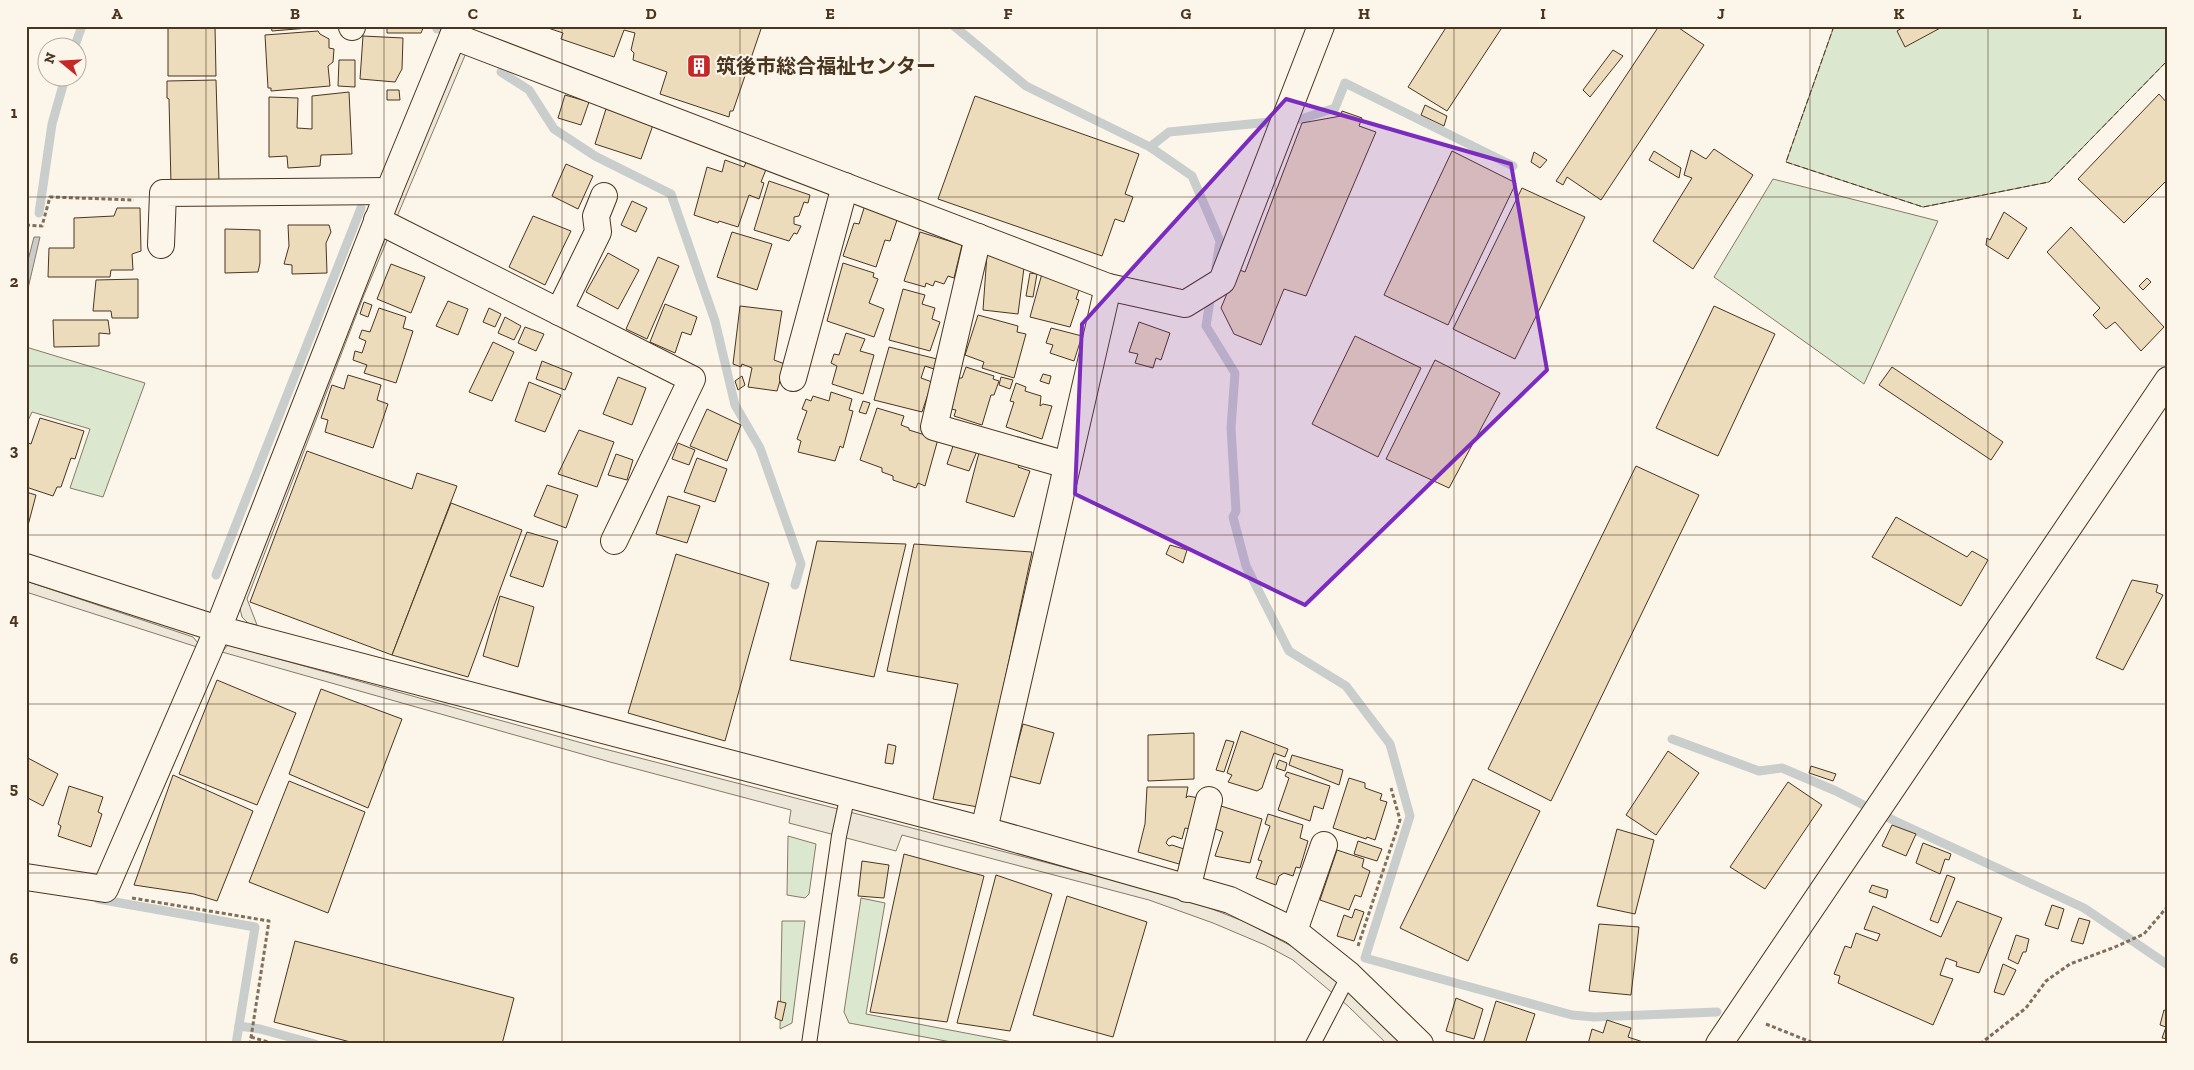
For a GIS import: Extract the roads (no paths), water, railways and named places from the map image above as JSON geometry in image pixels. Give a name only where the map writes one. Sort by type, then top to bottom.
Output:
[{"type":"street","points":[[26,877],[105,889],[218,629],[388,191],[455,31],[845,186],[1108,287],[1185,304],[1222,281],[1321,26]]},
{"type":"street","points":[[793,378],[845,186]]},
{"type":"street","points":[[161,245],[163,193],[388,191]]},
{"type":"street","points":[[560,312],[598,232],[596,216],[604,196]]},
{"type":"street","points":[[377,220],[692,378],[614,541]]},
{"type":"street","points":[[978,237],[934,426],[1067,465]]},
{"type":"street","points":[[984,830],[1108,287]]},
{"type":"street","points":[[1719,1044],[2168,380]]},
{"type":"street","points":[[26,567],[218,629],[984,830],[1230,900],[1294,931],[1349,975],[1420,1044]]},
{"type":"street","points":[[1187,889],[1210,800]]},
{"type":"street","points":[[1294,931],[1324,844]]},
{"type":"lane","points":[[809,1044],[839,836],[848,794]]},
{"type":"lane","points":[[1313,1044],[1349,975]]},
{"type":"waterway","points":[[78,38],[82,26]]},
{"type":"waterway","points":[[954,26],[1026,86],[1150,147],[1192,176],[1220,241],[1216,267]]},
{"type":"waterway","points":[[501,72],[529,90],[554,129],[595,156],[671,194],[715,321],[735,405],[760,448],[801,564],[795,585]]},
{"type":"waterway","points":[[1150,147],[1169,132],[1301,119],[1335,108],[1345,83],[1513,166]]},
{"type":"waterway","points":[[39,213],[52,124],[62,88]]},
{"type":"waterway","points":[[216,575],[361,208]]},
{"type":"waterway","points":[[1211,294],[1206,326],[1235,373],[1231,428],[1236,511],[1233,517],[1246,566],[1289,651],[1346,686],[1390,744],[1410,816],[1365,958],[1572,1015],[1594,1017],[1717,1012]]},
{"type":"waterway","points":[[1672,739],[1759,771],[1782,768],[1836,791],[1895,821],[2084,908],[2168,965]]},
{"type":"waterway","points":[[98,899],[255,927],[236,1044]]},
{"type":"waterway","points":[[239,1026],[260,1029],[315,1044]]},
{"type":"place","name":"筑後市総合福祉センター","points":[[699,66]]}]
